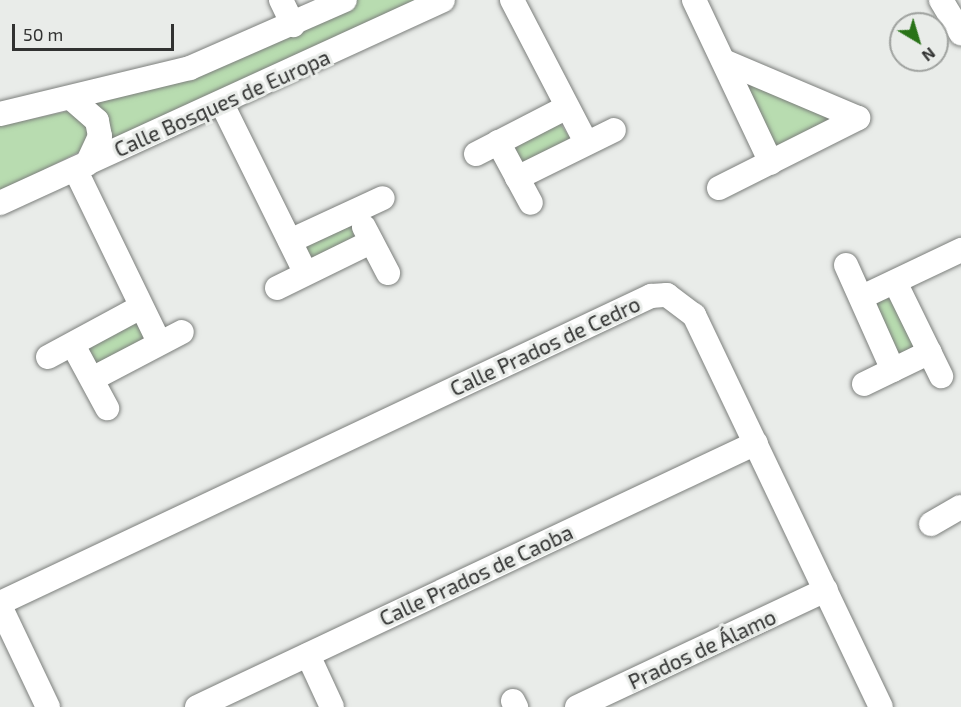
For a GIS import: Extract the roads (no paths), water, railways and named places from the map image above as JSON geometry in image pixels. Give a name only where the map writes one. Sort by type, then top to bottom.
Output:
[{"type":"street","points":[[281,0],[293,25]]},
{"type":"street","name":"Calle Bosques de Europa","points":[[0,114],[72,99],[190,68],[293,25],[345,0]]},
{"type":"street","name":"Calle Bosques de Europa","points":[[0,203],[222,104],[442,0]]},
{"type":"street","points":[[512,0],[586,142]]},
{"type":"street","points":[[694,0],[771,163]]},
{"type":"street","points":[[941,0],[961,33]]},
{"type":"street","points":[[719,188],[856,121],[857,116],[724,61]]},
{"type":"street","points":[[72,99],[97,121],[100,136],[81,166],[139,308],[159,342]]},
{"type":"street","points":[[222,104],[305,272]]},
{"type":"street","points":[[476,154],[567,107]]},
{"type":"street","points":[[517,178],[614,130]]},
{"type":"street","points":[[498,142],[531,203]]},
{"type":"street","points":[[290,241],[383,198]]},
{"type":"street","points":[[356,210],[388,273]]},
{"type":"street","points":[[277,288],[305,272],[371,242]]},
{"type":"street","points":[[862,297],[961,250]]},
{"type":"street","points":[[846,265],[893,370]]},
{"type":"street","points":[[895,282],[941,376]]},
{"type":"street","name":"Calle Prados de Cedro","points":[[0,604],[651,296],[682,301],[694,315],[881,707]]},
{"type":"street","points":[[48,357],[139,308]]},
{"type":"street","points":[[94,378],[182,332]]},
{"type":"street","points":[[73,345],[94,378],[107,408]]},
{"type":"street","points":[[864,384],[930,352]]},
{"type":"street","name":"Calle Prados de Caoba","points":[[197,707],[756,443]]},
{"type":"street","points":[[931,524],[961,507]]},
{"type":"street","name":"Prados de Álamo","points":[[577,707],[826,590]]},
{"type":"street","points":[[0,604],[48,707]]},
{"type":"street","points":[[308,655],[332,707]]}]
